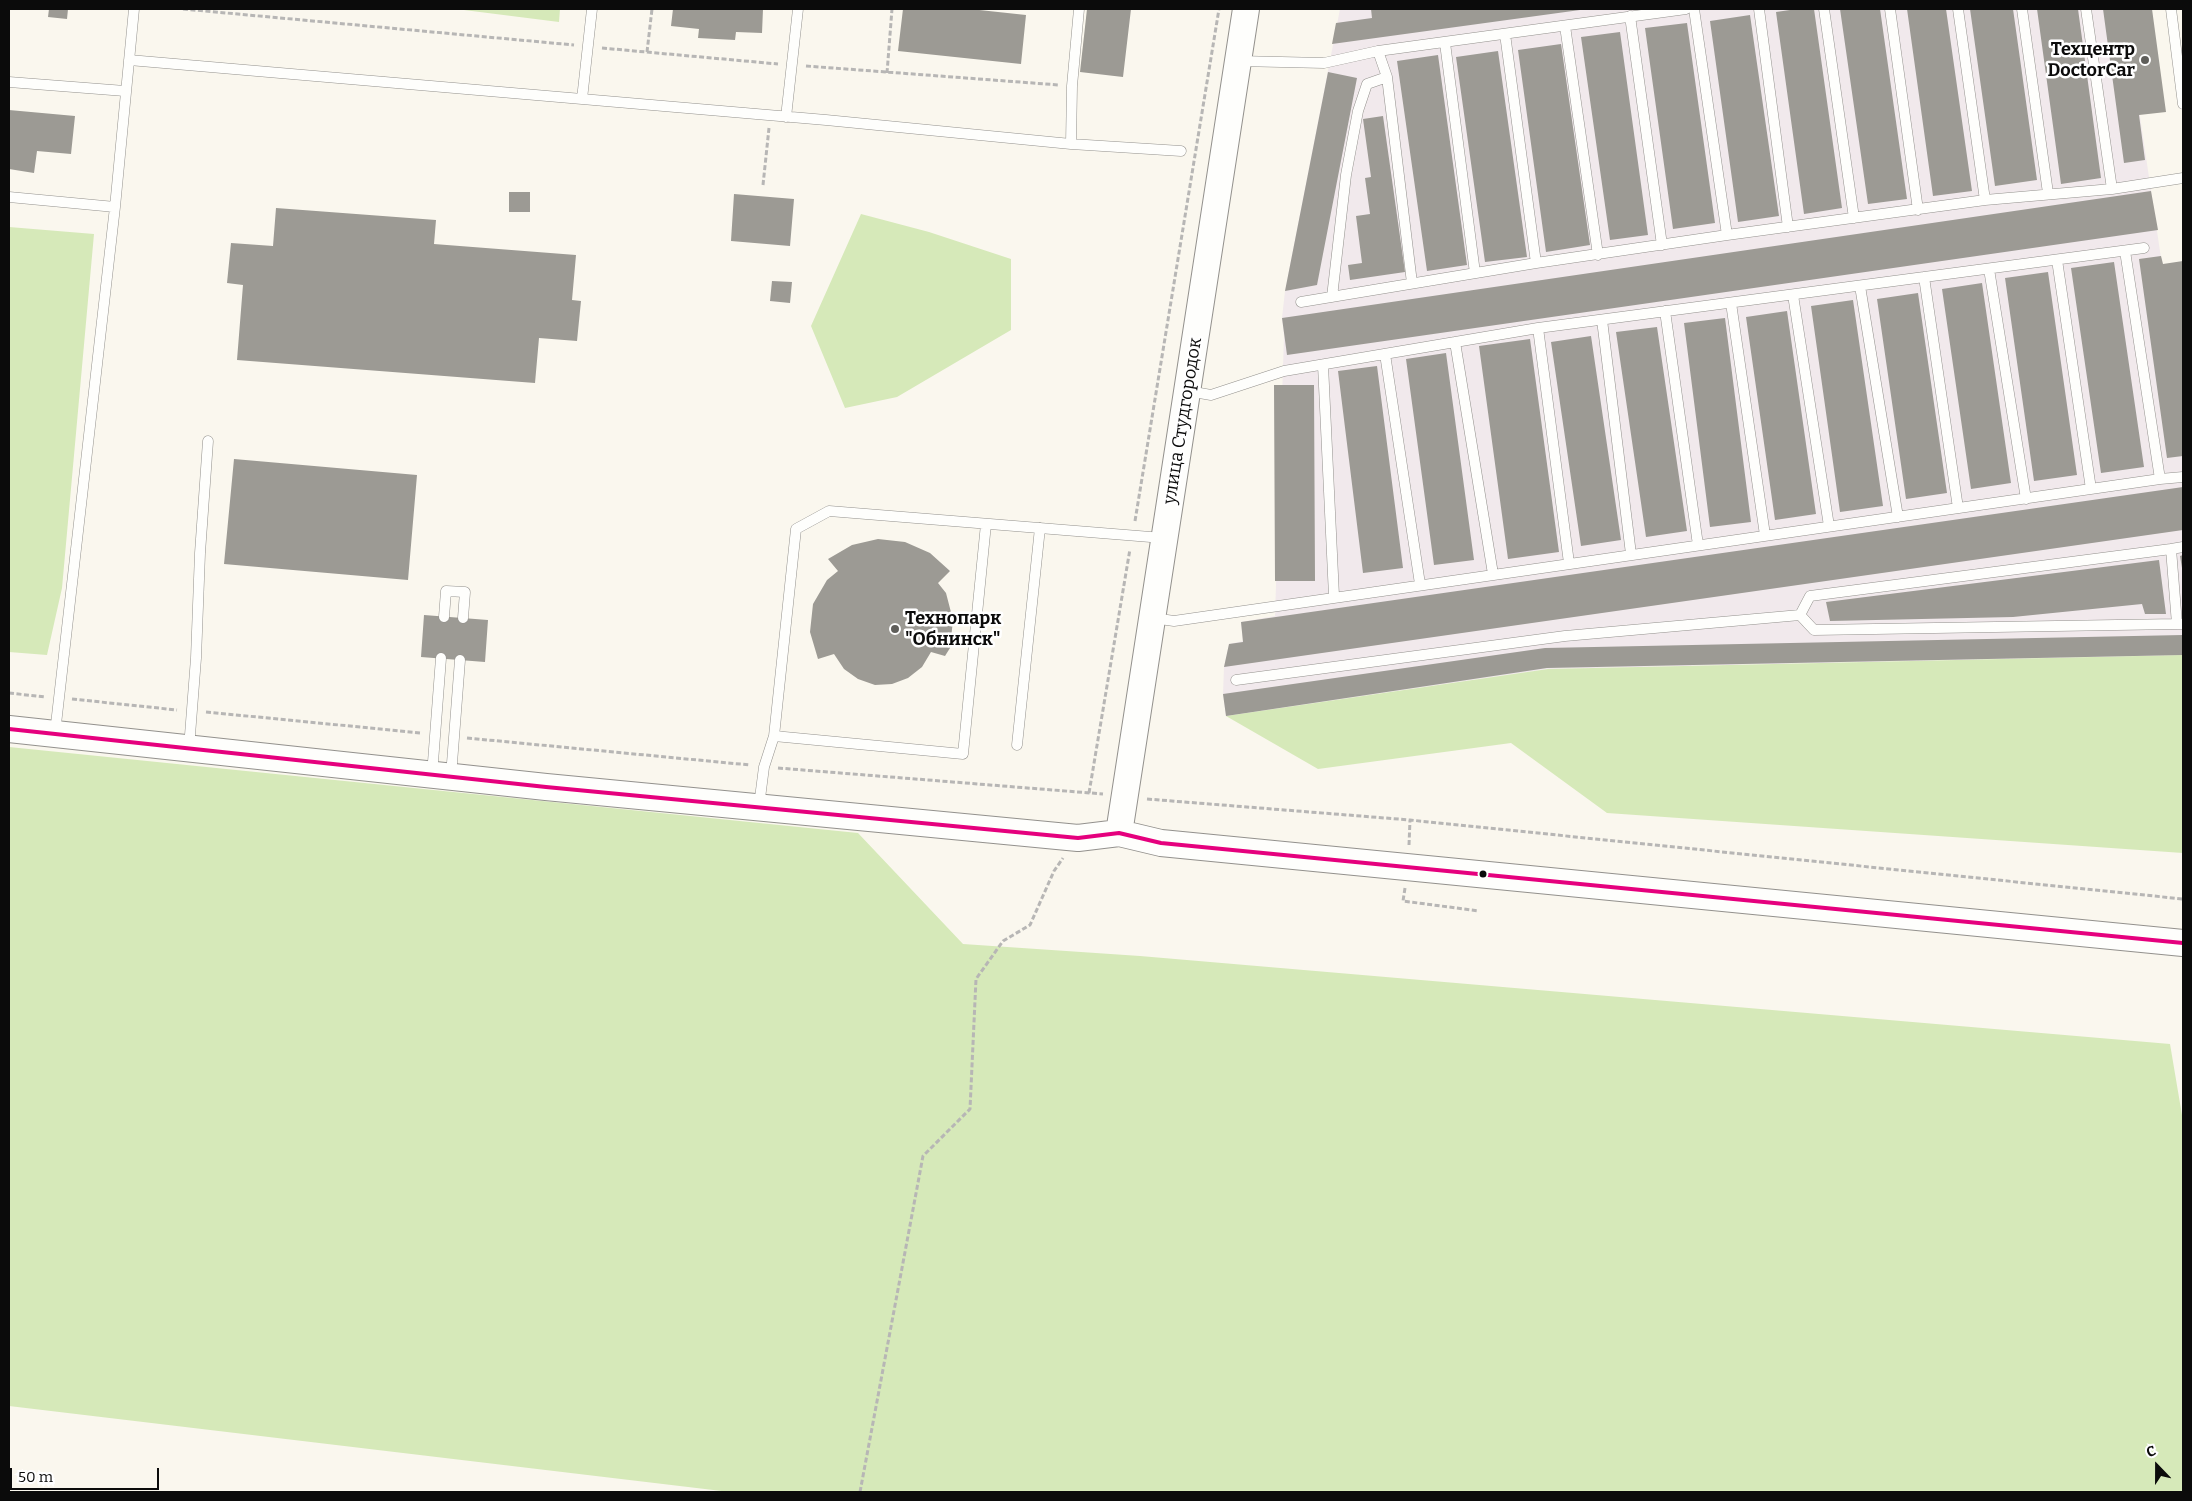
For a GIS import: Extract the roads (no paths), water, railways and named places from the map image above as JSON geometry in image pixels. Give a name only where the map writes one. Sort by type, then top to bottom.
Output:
[{"type":"street","name":"улица Студгородок","points":[[1120,833],[1246,9]]},
{"type":"street","points":[[9,729],[442,776],[1078,838],[1120,833],[1161,844],[2183,943]]},
{"type":"lane","points":[[54,734],[115,207],[134,9]]},
{"type":"lane","points":[[582,99],[592,9]]},
{"type":"lane","points":[[786,118],[798,9]]},
{"type":"lane","points":[[1071,144],[1072,86],[1079,9]]},
{"type":"lane","points":[[1238,62],[1324,63],[1378,51],[1686,9]]},
{"type":"lane","points":[[1694,9],[1727,235]]},
{"type":"lane","points":[[1759,9],[1788,227]]},
{"type":"lane","points":[[1824,9],[1854,218]]},
{"type":"lane","points":[[1890,9],[1918,210]]},
{"type":"lane","points":[[1958,9],[1985,200]]},
{"type":"lane","points":[[2022,9],[2048,193]]},
{"type":"lane","points":[[2086,9],[2112,188]]},
{"type":"lane","points":[[2170,9],[2183,104]]},
{"type":"lane","points":[[1630,16],[1662,245]]},
{"type":"lane","points":[[1566,26],[1598,255]]},
{"type":"lane","points":[[1505,34],[1536,263]]},
{"type":"lane","points":[[1445,43],[1475,273]]},
{"type":"lane","points":[[1378,51],[1387,77],[1412,283]]},
{"type":"lane","points":[[129,60],[1071,144],[1181,151]]},
{"type":"lane","points":[[1332,297],[1346,174],[1358,110],[1367,84],[1387,77]]},
{"type":"lane","points":[[9,82],[125,91]]},
{"type":"lane","points":[[1301,302],[1536,263],[1727,235],[1985,200],[2112,188],[2183,178]]},
{"type":"lane","points":[[9,197],[115,207]]},
{"type":"lane","points":[[1188,390],[1211,395],[1284,371],[1538,328],[2144,248]]},
{"type":"lane","points":[[2125,251],[2160,480]]},
{"type":"lane","points":[[2057,260],[2091,490]]},
{"type":"lane","points":[[1989,269],[2026,499]]},
{"type":"lane","points":[[1924,277],[1958,508]]},
{"type":"lane","points":[[1860,286],[1898,516]]},
{"type":"lane","points":[[1793,295],[1829,526]]},
{"type":"lane","points":[[1731,303],[1766,536]]},
{"type":"lane","points":[[1665,311],[1698,545]]},
{"type":"lane","points":[[1602,320],[1631,554]]},
{"type":"lane","points":[[1538,328],[1569,563]]},
{"type":"lane","points":[[1455,342],[1493,574]]},
{"type":"lane","points":[[1385,354],[1420,584]]},
{"type":"lane","points":[[1323,364],[1334,596]]},
{"type":"lane","points":[[189,749],[208,441]]},
{"type":"lane","points":[[1152,618],[1174,621],[1334,596],[2183,477]]},
{"type":"lane","points":[[759,806],[764,767],[774,736],[796,529],[829,511],[1164,538]]},
{"type":"lane","points":[[774,736],[963,754],[986,524]]},
{"type":"lane","points":[[1017,745],[1040,528]]},
{"type":"lane","points":[[1800,615],[1810,596],[2183,547]]},
{"type":"lane","points":[[1800,615],[1814,630],[2180,624],[2171,549]]},
{"type":"lane","points":[[444,617],[446,591],[465,592],[463,618]]},
{"type":"lane","points":[[1236,680],[1565,636],[1800,615]]},
{"type":"lane","points":[[441,658],[442,776]]},
{"type":"lane","points":[[442,776],[460,660]]},
{"type":"place","name":"Техцентр DoctorCar","points":[[2145,60]]},
{"type":"place","name":"Технопарк \"Обнинск\"","points":[[895,629]]}]
